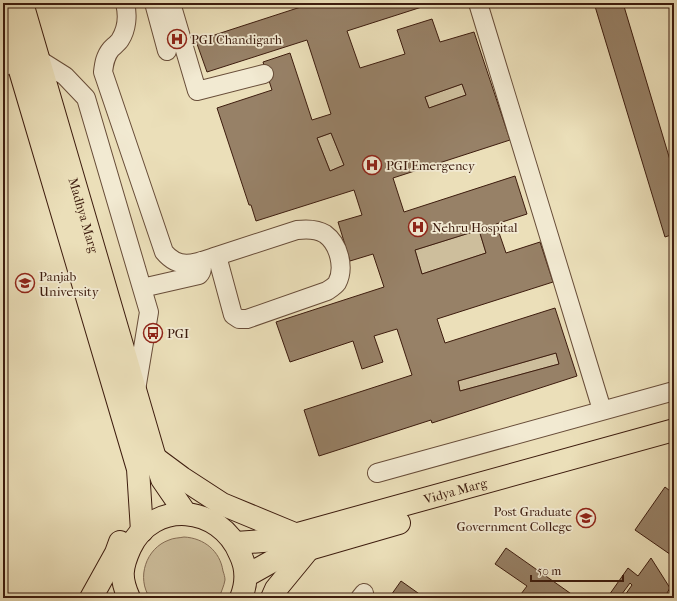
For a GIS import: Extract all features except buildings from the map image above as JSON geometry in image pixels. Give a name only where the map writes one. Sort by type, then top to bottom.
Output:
[{"type":"main road","name":"Madhya Marg","points":[[22,3],[136,391],[146,463],[142,531]]},
{"type":"main road","name":"Madhya Marg","points":[[3,13],[8,52],[146,463],[162,478],[186,514]]},
{"type":"main road","name":"Vidya Marg","points":[[246,576],[303,542],[674,430]]},
{"type":"main road","name":"Vidya Marg","points":[[236,543],[276,540],[303,542],[372,530],[674,446]]},
{"type":"main road","points":[[91,598],[116,553],[146,463],[182,478],[222,504],[303,542],[272,598]]},
{"type":"main road","points":[[94,598],[126,588],[124,563],[135,538],[142,531],[154,522],[170,516],[186,514],[207,519],[217,524],[230,535],[236,543],[244,562],[246,576],[245,587],[241,598]]},
{"type":"street","points":[[125,3],[127,11],[126,26],[120,40],[109,51],[104,61],[103,72],[164,252],[170,260],[181,264],[189,264],[209,259],[297,230],[309,229],[324,233],[334,243],[340,259],[341,272],[336,284],[327,291],[247,319],[239,319],[233,314],[209,259]]},
{"type":"street","points":[[154,3],[167,51]]},
{"type":"street","points":[[171,3],[197,91],[264,74]]},
{"type":"street","points":[[478,3],[602,410]]},
{"type":"street","points":[[38,59],[65,76],[86,98],[149,312],[136,391]]},
{"type":"street","points":[[142,288],[199,276],[202,273],[202,268],[209,259]]},
{"type":"street","points":[[377,473],[674,391]]},
{"type":"shaded area","points":[[462,84],[466,95],[429,108],[425,97]]},
{"type":"shaded area","points":[[331,133],[344,165],[330,171],[317,138]]},
{"type":"shaded area","points":[[479,230],[486,253],[422,274],[415,250]]},
{"type":"shaded area","points":[[556,353],[559,364],[460,391],[458,381]]},
{"type":"shaded area","points":[[184,537],[204,543],[215,552],[218,557],[225,580],[219,598],[150,598],[144,582],[144,573],[149,557],[161,544],[171,539]]},
{"type":"place","name":"PGI Chandigarh","points":[[177,39]]},
{"type":"place","name":"PGI Emergency","points":[[372,165]]},
{"type":"place","name":"Nehru Hospital","points":[[418,227]]},
{"type":"place","name":"Panjab University","points":[[25,283]]},
{"type":"place","name":"PGI","points":[[153,333]]},
{"type":"place","name":"Post Graduate Government College","points":[[586,518]]}]
